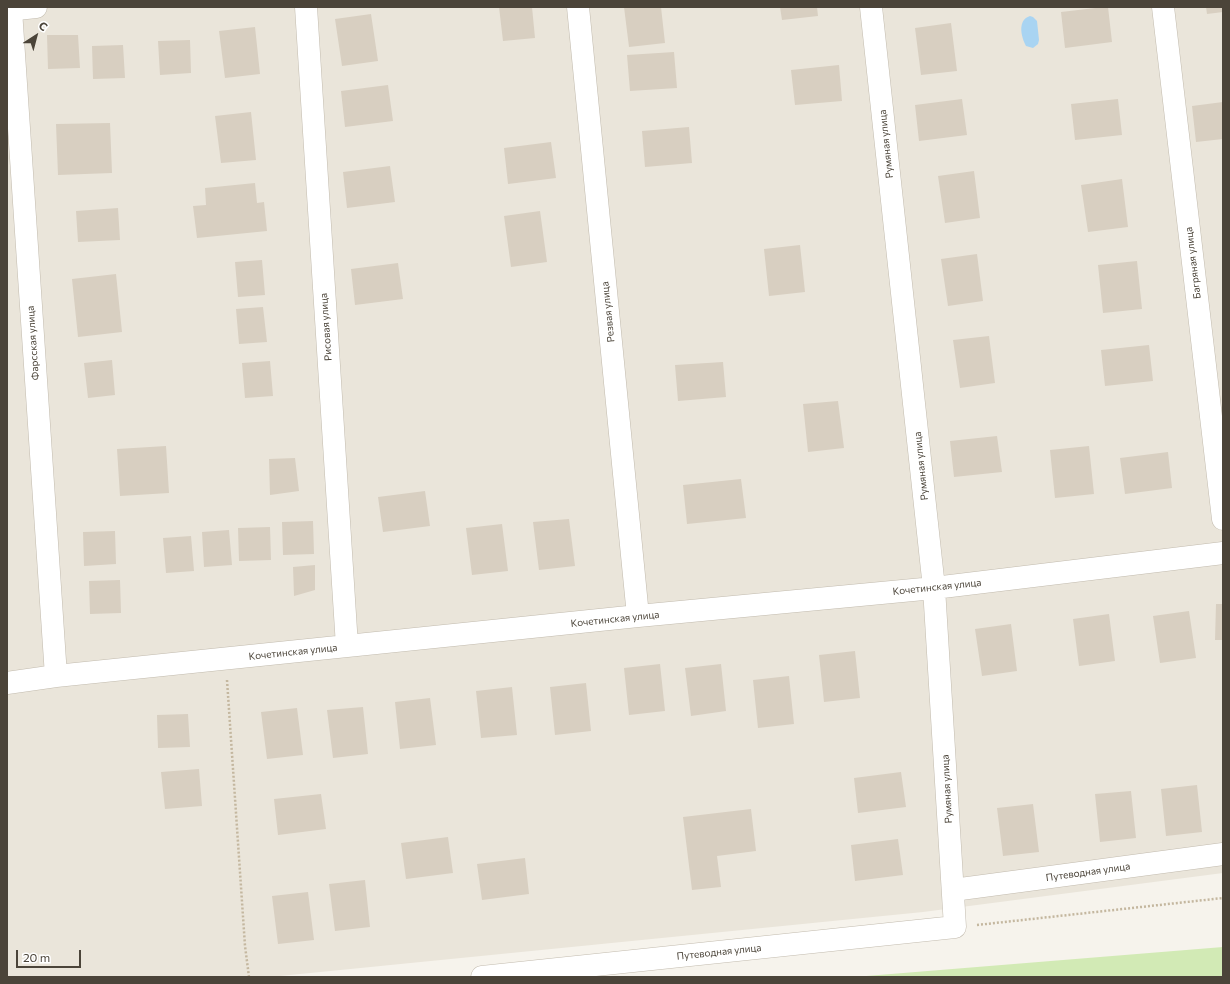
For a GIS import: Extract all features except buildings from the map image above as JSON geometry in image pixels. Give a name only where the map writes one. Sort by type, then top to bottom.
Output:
[{"type":"street","points":[[9,10],[36,7]]},
{"type":"street","name":"Рисовая улица","points":[[306,7],[347,646]]},
{"type":"street","name":"Резвая улица","points":[[578,7],[638,616]]},
{"type":"street","name":"Румяная улица","points":[[871,7],[934,588],[955,927]]},
{"type":"street","name":"Багряная улица","points":[[1163,7],[1223,519]]},
{"type":"street","name":"Фарсская улица","points":[[9,10],[56,676]]},
{"type":"street","name":"Кочетинская улица","points":[[7,683],[56,676],[638,616],[934,588],[1223,553]]},
{"type":"street","name":"Путеводная улица","points":[[953,890],[1223,854]]},
{"type":"street","name":"Путеводная улица","points":[[482,977],[955,927]]},
{"type":"path","points":[[226,659],[245,946],[249,977]]},
{"type":"path","points":[[955,927],[1223,898]]},
{"type":"shaded area","points":[[7,7],[1223,7],[1223,873],[923,912],[270,977],[7,977]]},
{"type":"green space","points":[[1223,947],[1223,977],[854,977]]},
{"type":"water","points":[[1030,16],[1037,21],[1039,40],[1038,44],[1033,48],[1026,46],[1021,29],[1023,21]]}]
